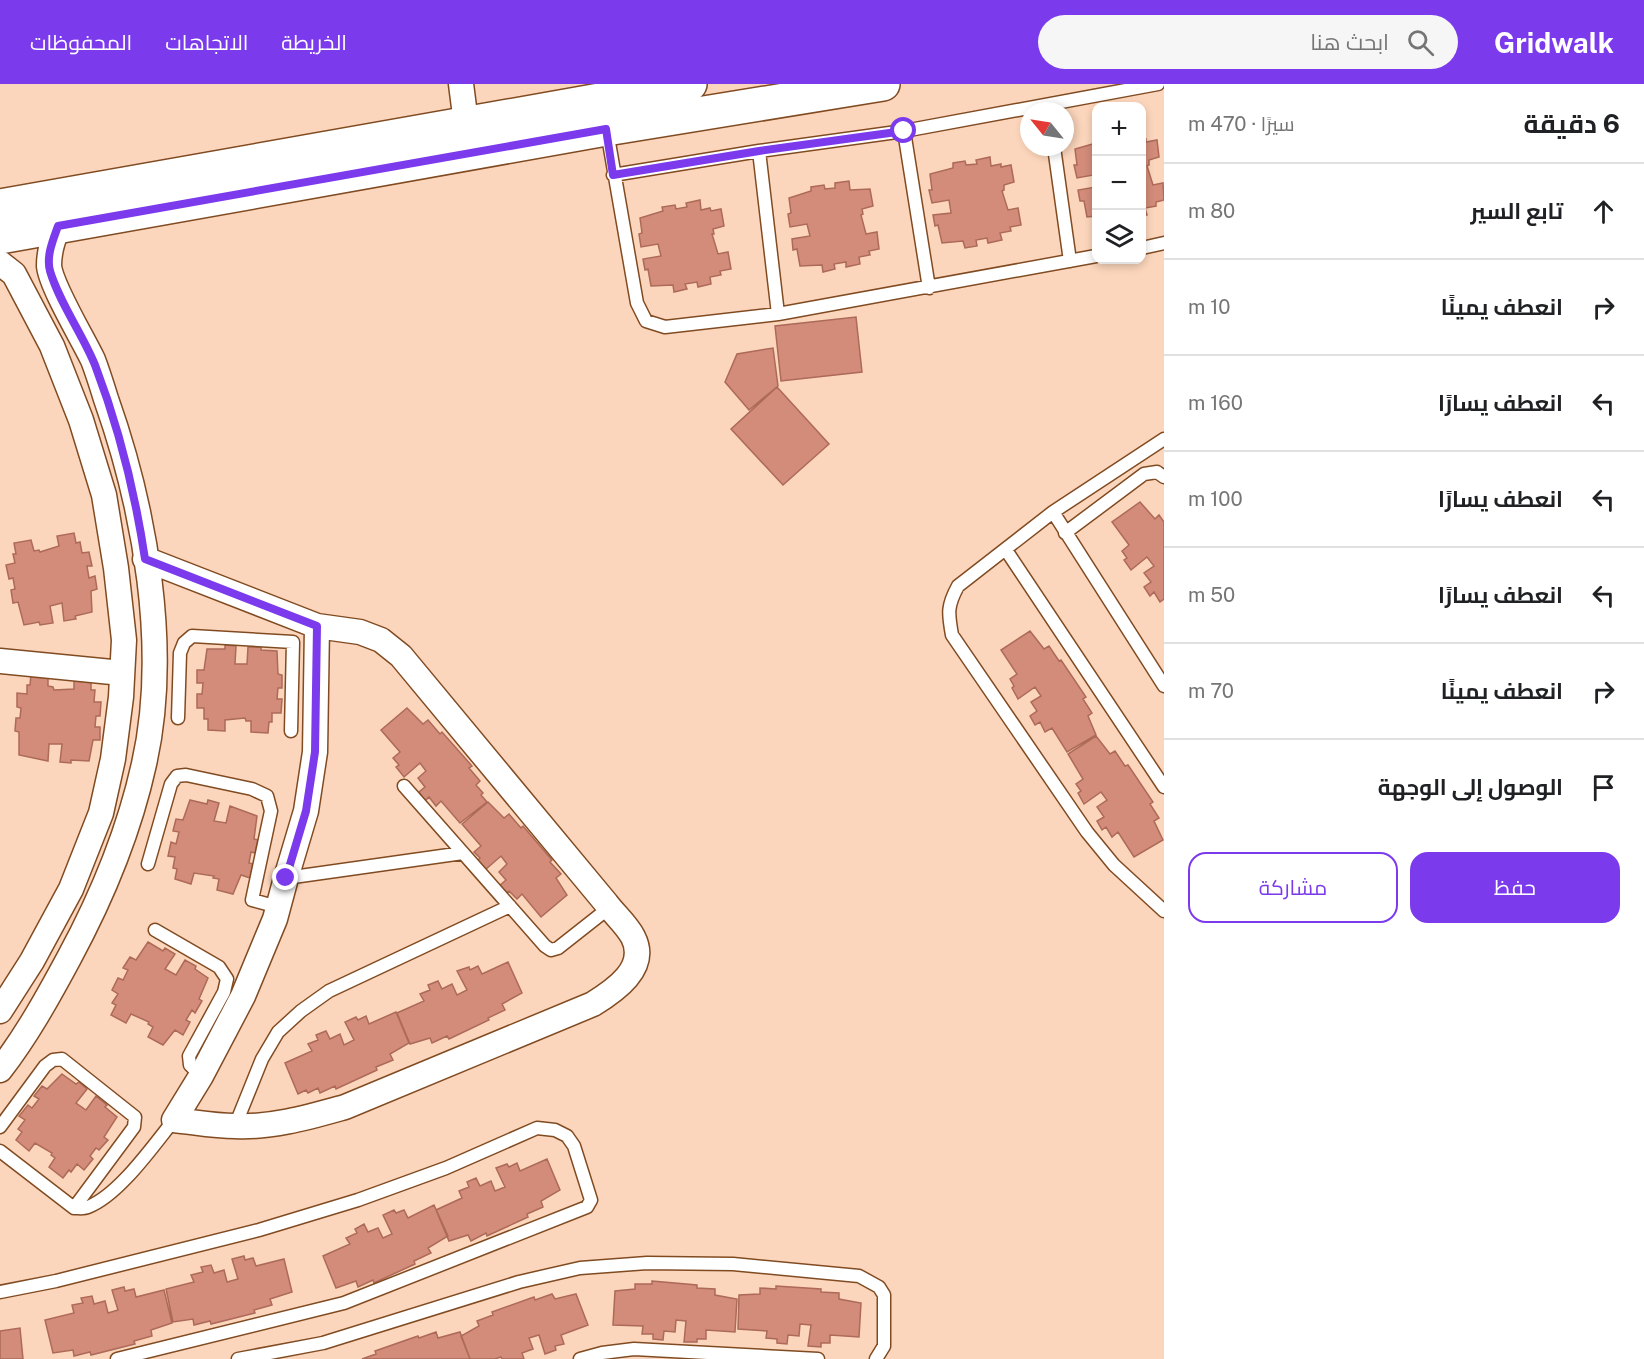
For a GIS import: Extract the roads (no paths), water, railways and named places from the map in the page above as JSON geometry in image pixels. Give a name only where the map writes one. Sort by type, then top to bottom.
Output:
[{"type":"street","points":[[461,84],[466,123]]},
{"type":"street","points":[[0,206],[690,84]]},
{"type":"street","points":[[0,237],[606,129],[883,84]]},
{"type":"street","points":[[0,1070],[49,996],[91,918],[123,839],[144,763],[153,692],[153,616],[138,508],[119,434],[94,363],[49,268],[50,249],[58,226]]},
{"type":"street","points":[[0,263],[14,274],[52,346],[81,420],[100,484],[117,578],[124,640],[122,697],[113,759],[101,813],[71,888],[32,961],[0,1011]]},
{"type":"street","points":[[145,559],[317,626],[360,632],[381,640],[401,656],[606,903],[633,937],[636,950],[634,965],[627,978],[613,992],[593,1004],[345,1107],[303,1119],[271,1124],[235,1126],[174,1120],[201,1076],[243,996],[278,907],[306,811],[315,752],[317,626]]},
{"type":"street","points":[[0,662],[122,673]]},
{"type":"lane","points":[[1074,102],[1158,84]]},
{"type":"lane","points":[[613,175],[1020,113]]},
{"type":"lane","points":[[606,129],[637,303],[646,321],[665,327],[778,314],[1092,257]]},
{"type":"lane","points":[[904,131],[929,288]]},
{"type":"lane","points":[[759,151],[778,314]]},
{"type":"lane","points":[[1055,156],[1071,261]]},
{"type":"lane","points":[[1146,247],[1164,243]]},
{"type":"lane","points":[[1164,440],[1053,513],[958,586],[951,599],[948,614],[952,635],[1087,832],[1114,865],[1164,911]]},
{"type":"lane","points":[[1065,533],[1144,474],[1157,472],[1164,477]]},
{"type":"lane","points":[[1053,513],[1164,686]]},
{"type":"lane","points":[[1006,550],[1164,787]]},
{"type":"lane","points":[[291,731],[293,617]]},
{"type":"lane","points":[[178,718],[180,653],[184,643],[192,636],[293,642]]},
{"type":"lane","points":[[148,864],[171,784],[177,776],[252,789],[267,796],[271,811],[252,900],[278,907]]},
{"type":"lane","points":[[404,786],[551,950],[558,948],[605,911],[606,903]]},
{"type":"lane","points":[[286,878],[463,853]]},
{"type":"lane","points":[[235,1126],[262,1059],[278,1032],[301,1011],[329,992],[510,906]]},
{"type":"lane","points":[[155,930],[219,967],[227,979],[224,992],[189,1056],[190,1065],[201,1076]]},
{"type":"lane","points":[[0,1127],[45,1066],[53,1059],[62,1059],[135,1117],[134,1127],[74,1208]]},
{"type":"lane","points":[[0,1151],[74,1208],[86,1208],[101,1200],[119,1185],[174,1120]]},
{"type":"lane","points":[[0,1292],[56,1281],[259,1230],[358,1200],[446,1168],[537,1128],[555,1130],[567,1136],[574,1146],[591,1200],[586,1207],[344,1303],[117,1359]]},
{"type":"lane","points":[[238,1359],[323,1343],[529,1279],[580,1268],[647,1263],[733,1264],[860,1276],[879,1287],[884,1295],[884,1346],[876,1359]]},
{"type":"lane","points":[[580,1359],[634,1348],[818,1359]]}]
